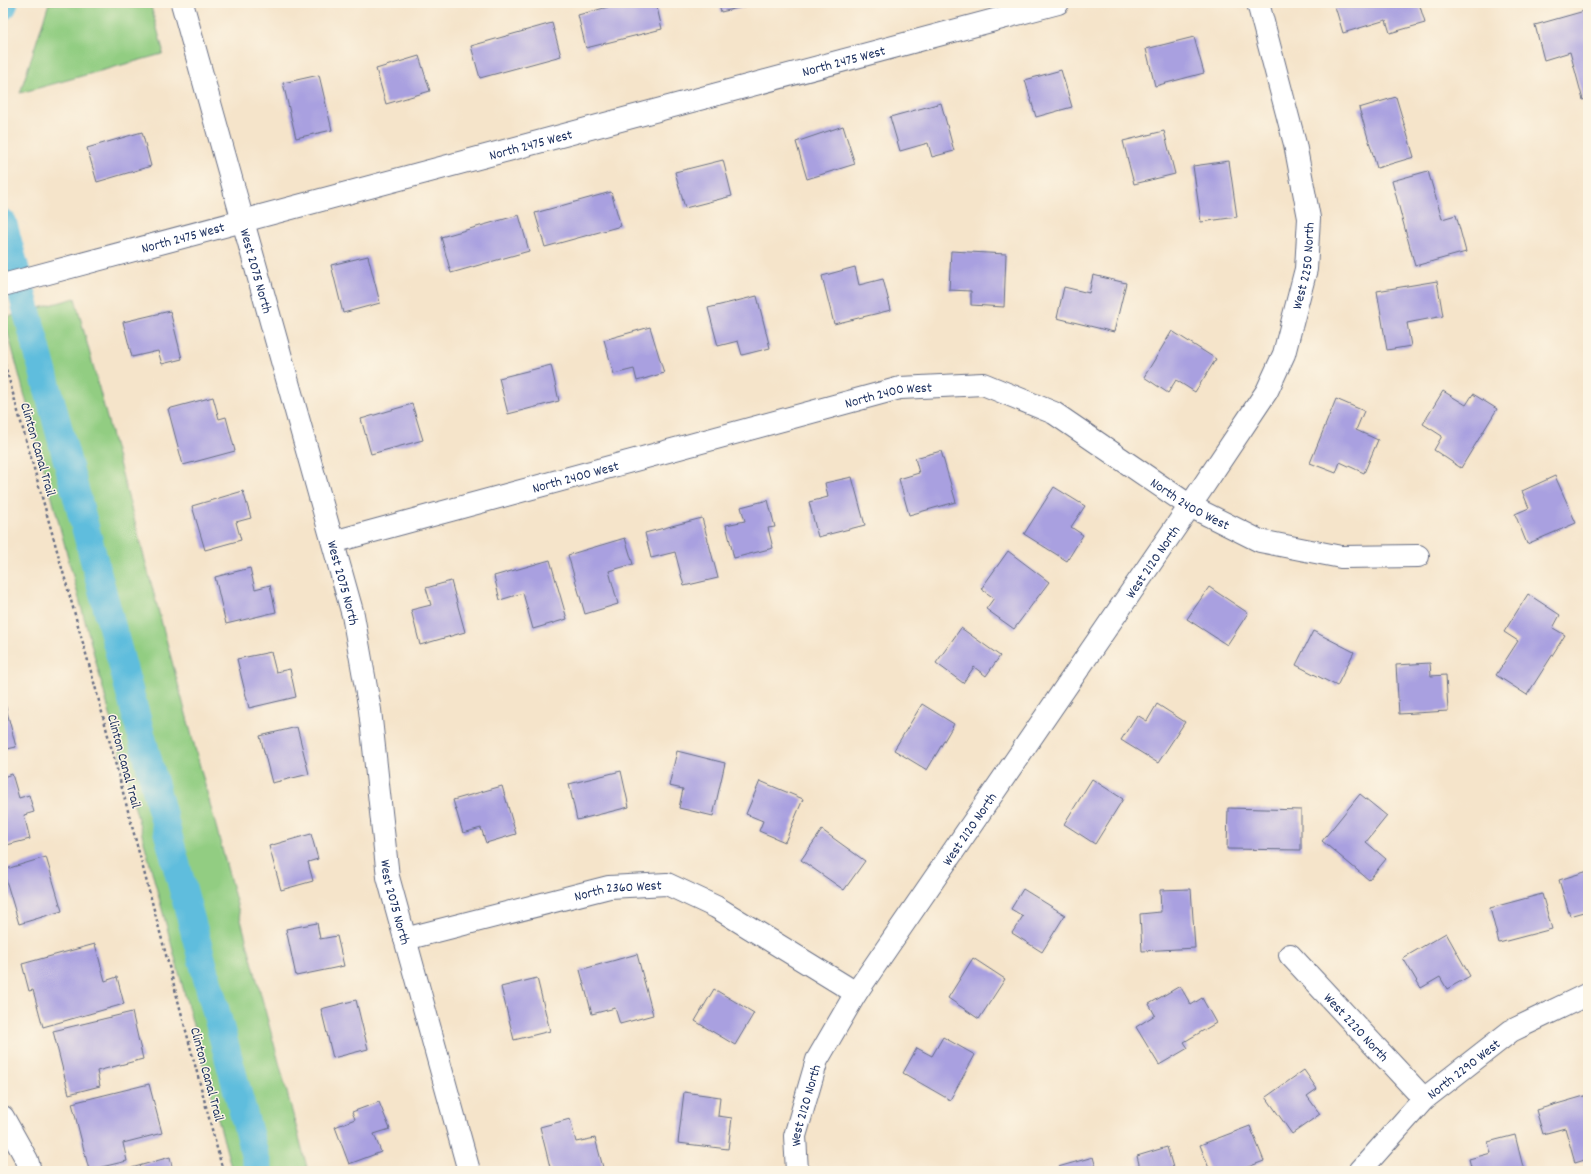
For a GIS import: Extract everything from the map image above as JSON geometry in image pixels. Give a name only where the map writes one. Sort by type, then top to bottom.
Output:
[{"type":"street","name":"West 2075 North","points":[[182,3],[353,615],[370,710],[388,877],[469,1171]]},
{"type":"street","name":"North 2475 West","points":[[3,285],[1058,3]]},
{"type":"street","name":"West 2250 North","points":[[1190,506],[1266,391],[1284,354],[1306,269],[1309,218],[1295,144],[1258,3]]},
{"type":"street","name":"North 2400 West","points":[[333,542],[900,388],[983,384],[1054,413],[1190,506],[1260,541],[1341,557],[1418,556]]},
{"type":"street","name":"West 2120 North","points":[[797,1171],[795,1136],[817,1060],[856,993],[1190,506]]},
{"type":"street","name":"North 2360 West","points":[[405,939],[608,888],[667,884],[716,907],[856,993]]},
{"type":"street","name":"West 2220 North","points":[[1290,955],[1424,1099]]},
{"type":"street","name":"North 2290 West","points":[[1360,1171],[1424,1099],[1511,1031],[1588,994]]},
{"type":"street","points":[[3,1117],[27,1160],[30,1171]]},
{"type":"path","name":"Clinton Canal Trail","points":[[3,358],[95,686],[223,1171]]},
{"type":"green space","points":[[49,3],[150,3],[163,50],[162,54],[20,93]]},
{"type":"green space","points":[[75,298],[308,1171],[232,1171],[4,318]]},
{"type":"building","points":[[607,3],[656,3],[662,29],[586,48],[578,15],[608,7]]},
{"type":"building","points":[[719,3],[755,3],[755,4],[721,12]]},
{"type":"building","points":[[1334,3],[1419,3],[1425,23],[1390,33],[1386,20],[1343,33]]},
{"type":"building","points":[[1588,10],[1588,98],[1583,100],[1570,52],[1544,60],[1535,25]]},
{"type":"building","points":[[552,23],[561,56],[480,78],[471,46]]},
{"type":"building","points":[[1194,37],[1204,73],[1155,86],[1146,49]]},
{"type":"building","points":[[419,56],[430,91],[386,104],[376,69]]},
{"type":"building","points":[[1061,70],[1072,107],[1036,117],[1025,80]]},
{"type":"building","points":[[319,75],[332,130],[296,138],[283,83]]},
{"type":"building","points":[[1396,97],[1414,157],[1377,168],[1359,108]]},
{"type":"building","points":[[941,103],[954,151],[932,157],[928,143],[900,151],[890,117]]},
{"type":"building","points":[[843,126],[855,164],[807,179],[796,142]]},
{"type":"building","points":[[1164,131],[1175,174],[1134,184],[1123,141]]},
{"type":"building","points":[[142,132],[151,166],[97,182],[87,148]]},
{"type":"building","points":[[723,160],[732,196],[685,208],[675,172]]},
{"type":"building","points":[[1229,161],[1237,217],[1201,222],[1193,166]]},
{"type":"building","points":[[1428,171],[1442,219],[1456,215],[1466,252],[1415,266],[1392,181]]},
{"type":"building","points":[[611,192],[621,226],[545,247],[535,213]]},
{"type":"building","points":[[519,215],[529,251],[451,273],[441,237]]},
{"type":"building","points":[[951,251],[1006,254],[1004,307],[971,305],[971,291],[949,290]]},
{"type":"building","points":[[368,256],[380,303],[343,313],[331,265]]},
{"type":"building","points":[[855,267],[859,285],[883,279],[891,310],[834,324],[822,276]]},
{"type":"building","points":[[1093,275],[1126,283],[1114,332],[1057,318],[1064,287],[1089,293]]},
{"type":"building","points":[[1437,281],[1443,316],[1407,323],[1411,346],[1387,350],[1377,291]]},
{"type":"building","points":[[757,296],[770,348],[742,355],[738,341],[718,346],[708,308]]},
{"type":"building","points":[[170,311],[182,359],[162,364],[158,351],[132,357],[123,322]]},
{"type":"building","points":[[650,327],[664,373],[637,381],[634,369],[614,374],[604,340]]},
{"type":"building","points":[[1172,331],[1216,359],[1195,392],[1176,380],[1168,393],[1144,377]]},
{"type":"building","points":[[551,365],[559,401],[508,414],[499,378]]},
{"type":"building","points":[[1443,391],[1466,405],[1473,394],[1497,409],[1461,468],[1434,450],[1442,436],[1423,424]]},
{"type":"building","points":[[213,397],[219,419],[226,417],[235,451],[183,465],[168,409]]},
{"type":"building","points":[[1336,399],[1364,411],[1356,430],[1378,440],[1364,473],[1340,462],[1336,473],[1310,463]]},
{"type":"building","points":[[412,404],[423,440],[371,454],[361,419]]},
{"type":"building","points":[[941,451],[956,502],[909,515],[899,479],[919,473],[915,458]]},
{"type":"building","points":[[1555,476],[1576,523],[1527,544],[1515,514],[1529,508],[1522,491]]},
{"type":"building","points":[[852,477],[865,525],[818,537],[809,502],[828,497],[825,483]]},
{"type":"building","points":[[1054,487],[1085,506],[1071,527],[1083,535],[1067,561],[1024,534]]},
{"type":"building","points":[[243,491],[251,518],[236,522],[241,540],[205,550],[192,506]]},
{"type":"building","points":[[768,500],[775,527],[768,528],[773,548],[734,558],[726,525],[745,521],[741,507]]},
{"type":"building","points":[[702,518],[718,578],[684,586],[675,552],[651,558],[645,533]]},
{"type":"building","points":[[625,538],[633,564],[609,571],[618,604],[585,614],[568,555]]},
{"type":"building","points":[[1008,551],[1049,582],[1014,629],[986,609],[994,598],[981,589]]},
{"type":"building","points":[[550,560],[567,619],[533,629],[523,593],[500,600],[494,576]]},
{"type":"building","points":[[250,568],[255,589],[270,585],[276,612],[226,624],[215,577]]},
{"type":"building","points":[[451,581],[465,632],[420,645],[411,610],[431,605],[426,588]]},
{"type":"building","points":[[1209,587],[1248,613],[1227,645],[1187,619]]},
{"type":"building","points":[[1528,594],[1560,615],[1553,628],[1565,635],[1527,695],[1496,675],[1518,641],[1504,632]]},
{"type":"building","points":[[961,628],[1000,656],[986,676],[974,667],[963,683],[936,663]]},
{"type":"building","points":[[1313,631],[1354,652],[1337,686],[1296,665]]},
{"type":"building","points":[[271,652],[276,672],[290,669],[296,697],[249,708],[237,659]]},
{"type":"building","points":[[1430,663],[1431,676],[1446,675],[1448,711],[1399,714],[1396,665]]},
{"type":"building","points":[[3,696],[16,747],[3,750]]},
{"type":"building","points":[[922,704],[954,724],[927,770],[894,750]]},
{"type":"building","points":[[1157,704],[1185,722],[1158,763],[1121,740],[1137,715],[1147,721]]},
{"type":"building","points":[[297,727],[309,774],[272,783],[260,736]]},
{"type":"building","points":[[677,751],[725,763],[713,816],[679,808],[683,789],[669,786]]},
{"type":"building","points":[[621,771],[629,807],[577,820],[569,784]]},
{"type":"building","points":[[12,774],[19,798],[29,795],[34,812],[24,815],[30,839],[3,846],[3,777]]},
{"type":"building","points":[[1092,779],[1123,799],[1095,844],[1064,824]]},
{"type":"building","points":[[760,781],[803,799],[785,842],[759,831],[763,821],[746,814]]},
{"type":"building","points":[[502,786],[516,834],[486,843],[481,828],[463,833],[453,800]]},
{"type":"building","points":[[1360,794],[1387,816],[1366,842],[1386,859],[1369,880],[1322,841]]},
{"type":"building","points":[[1228,808],[1301,810],[1301,850],[1227,849]]},
{"type":"building","points":[[822,830],[865,861],[844,890],[801,860]]},
{"type":"building","points":[[311,834],[318,859],[308,862],[313,881],[281,890],[269,846]]},
{"type":"building","points":[[46,857],[62,911],[19,924],[3,870]]},
{"type":"building","points":[[1588,871],[1588,911],[1570,916],[1559,880]]},
{"type":"building","points":[[1023,889],[1065,915],[1042,952],[1012,933],[1023,916],[1011,909]]},
{"type":"building","points":[[1191,889],[1195,948],[1142,951],[1140,914],[1161,912],[1160,890]]},
{"type":"building","points":[[1542,894],[1552,929],[1499,943],[1490,908]]},
{"type":"building","points":[[317,923],[320,939],[337,936],[344,966],[296,976],[286,929]]},
{"type":"building","points":[[1446,933],[1470,976],[1447,989],[1440,977],[1421,988],[1403,958]]},
{"type":"building","points":[[95,944],[105,981],[117,977],[124,1004],[43,1027],[33,990],[29,991],[22,964]]},
{"type":"building","points":[[637,954],[653,1015],[620,1024],[615,1008],[592,1014],[580,970]]},
{"type":"building","points":[[973,958],[1005,979],[979,1019],[948,998]]},
{"type":"building","points":[[537,978],[550,1031],[514,1040],[501,987]]},
{"type":"building","points":[[1180,986],[1191,1005],[1202,998],[1216,1023],[1184,1042],[1188,1048],[1159,1065],[1136,1027],[1155,1015],[1149,1004]]},
{"type":"building","points":[[714,989],[754,1013],[735,1045],[695,1021]]},
{"type":"building","points":[[356,1000],[368,1049],[333,1058],[321,1009]]},
{"type":"building","points":[[132,1012],[143,1059],[97,1071],[100,1086],[69,1094],[53,1031]]},
{"type":"building","points":[[943,1037],[975,1055],[950,1100],[903,1073],[917,1048],[932,1056]]},
{"type":"building","points":[[1304,1070],[1317,1089],[1307,1096],[1320,1114],[1292,1134],[1266,1097]]},
{"type":"building","points":[[149,1084],[162,1133],[123,1143],[127,1161],[89,1170],[72,1103]]},
{"type":"building","points":[[684,1092],[720,1097],[718,1116],[732,1118],[728,1149],[678,1143]]},
{"type":"building","points":[[1588,1095],[1588,1159],[1575,1163],[1565,1128],[1543,1134],[1536,1110]]},
{"type":"building","points":[[379,1102],[390,1129],[374,1134],[381,1152],[349,1164],[335,1127],[355,1119],[352,1112]]},
{"type":"building","points":[[570,1119],[576,1142],[595,1138],[604,1171],[551,1171],[540,1127]]},
{"type":"building","points":[[1250,1126],[1264,1161],[1237,1171],[1210,1171],[1200,1145]]},
{"type":"building","points":[[1515,1135],[1524,1171],[1472,1171],[1469,1159],[1491,1153],[1488,1142]]},
{"type":"building","points":[[1167,1147],[1174,1171],[1130,1171],[1140,1168],[1137,1156]]},
{"type":"building","points":[[170,1157],[173,1171],[121,1171]]},
{"type":"building","points":[[1093,1157],[1097,1171],[1059,1171],[1058,1167]]},
{"type":"waterway","points":[[3,223],[259,1171]]}]
